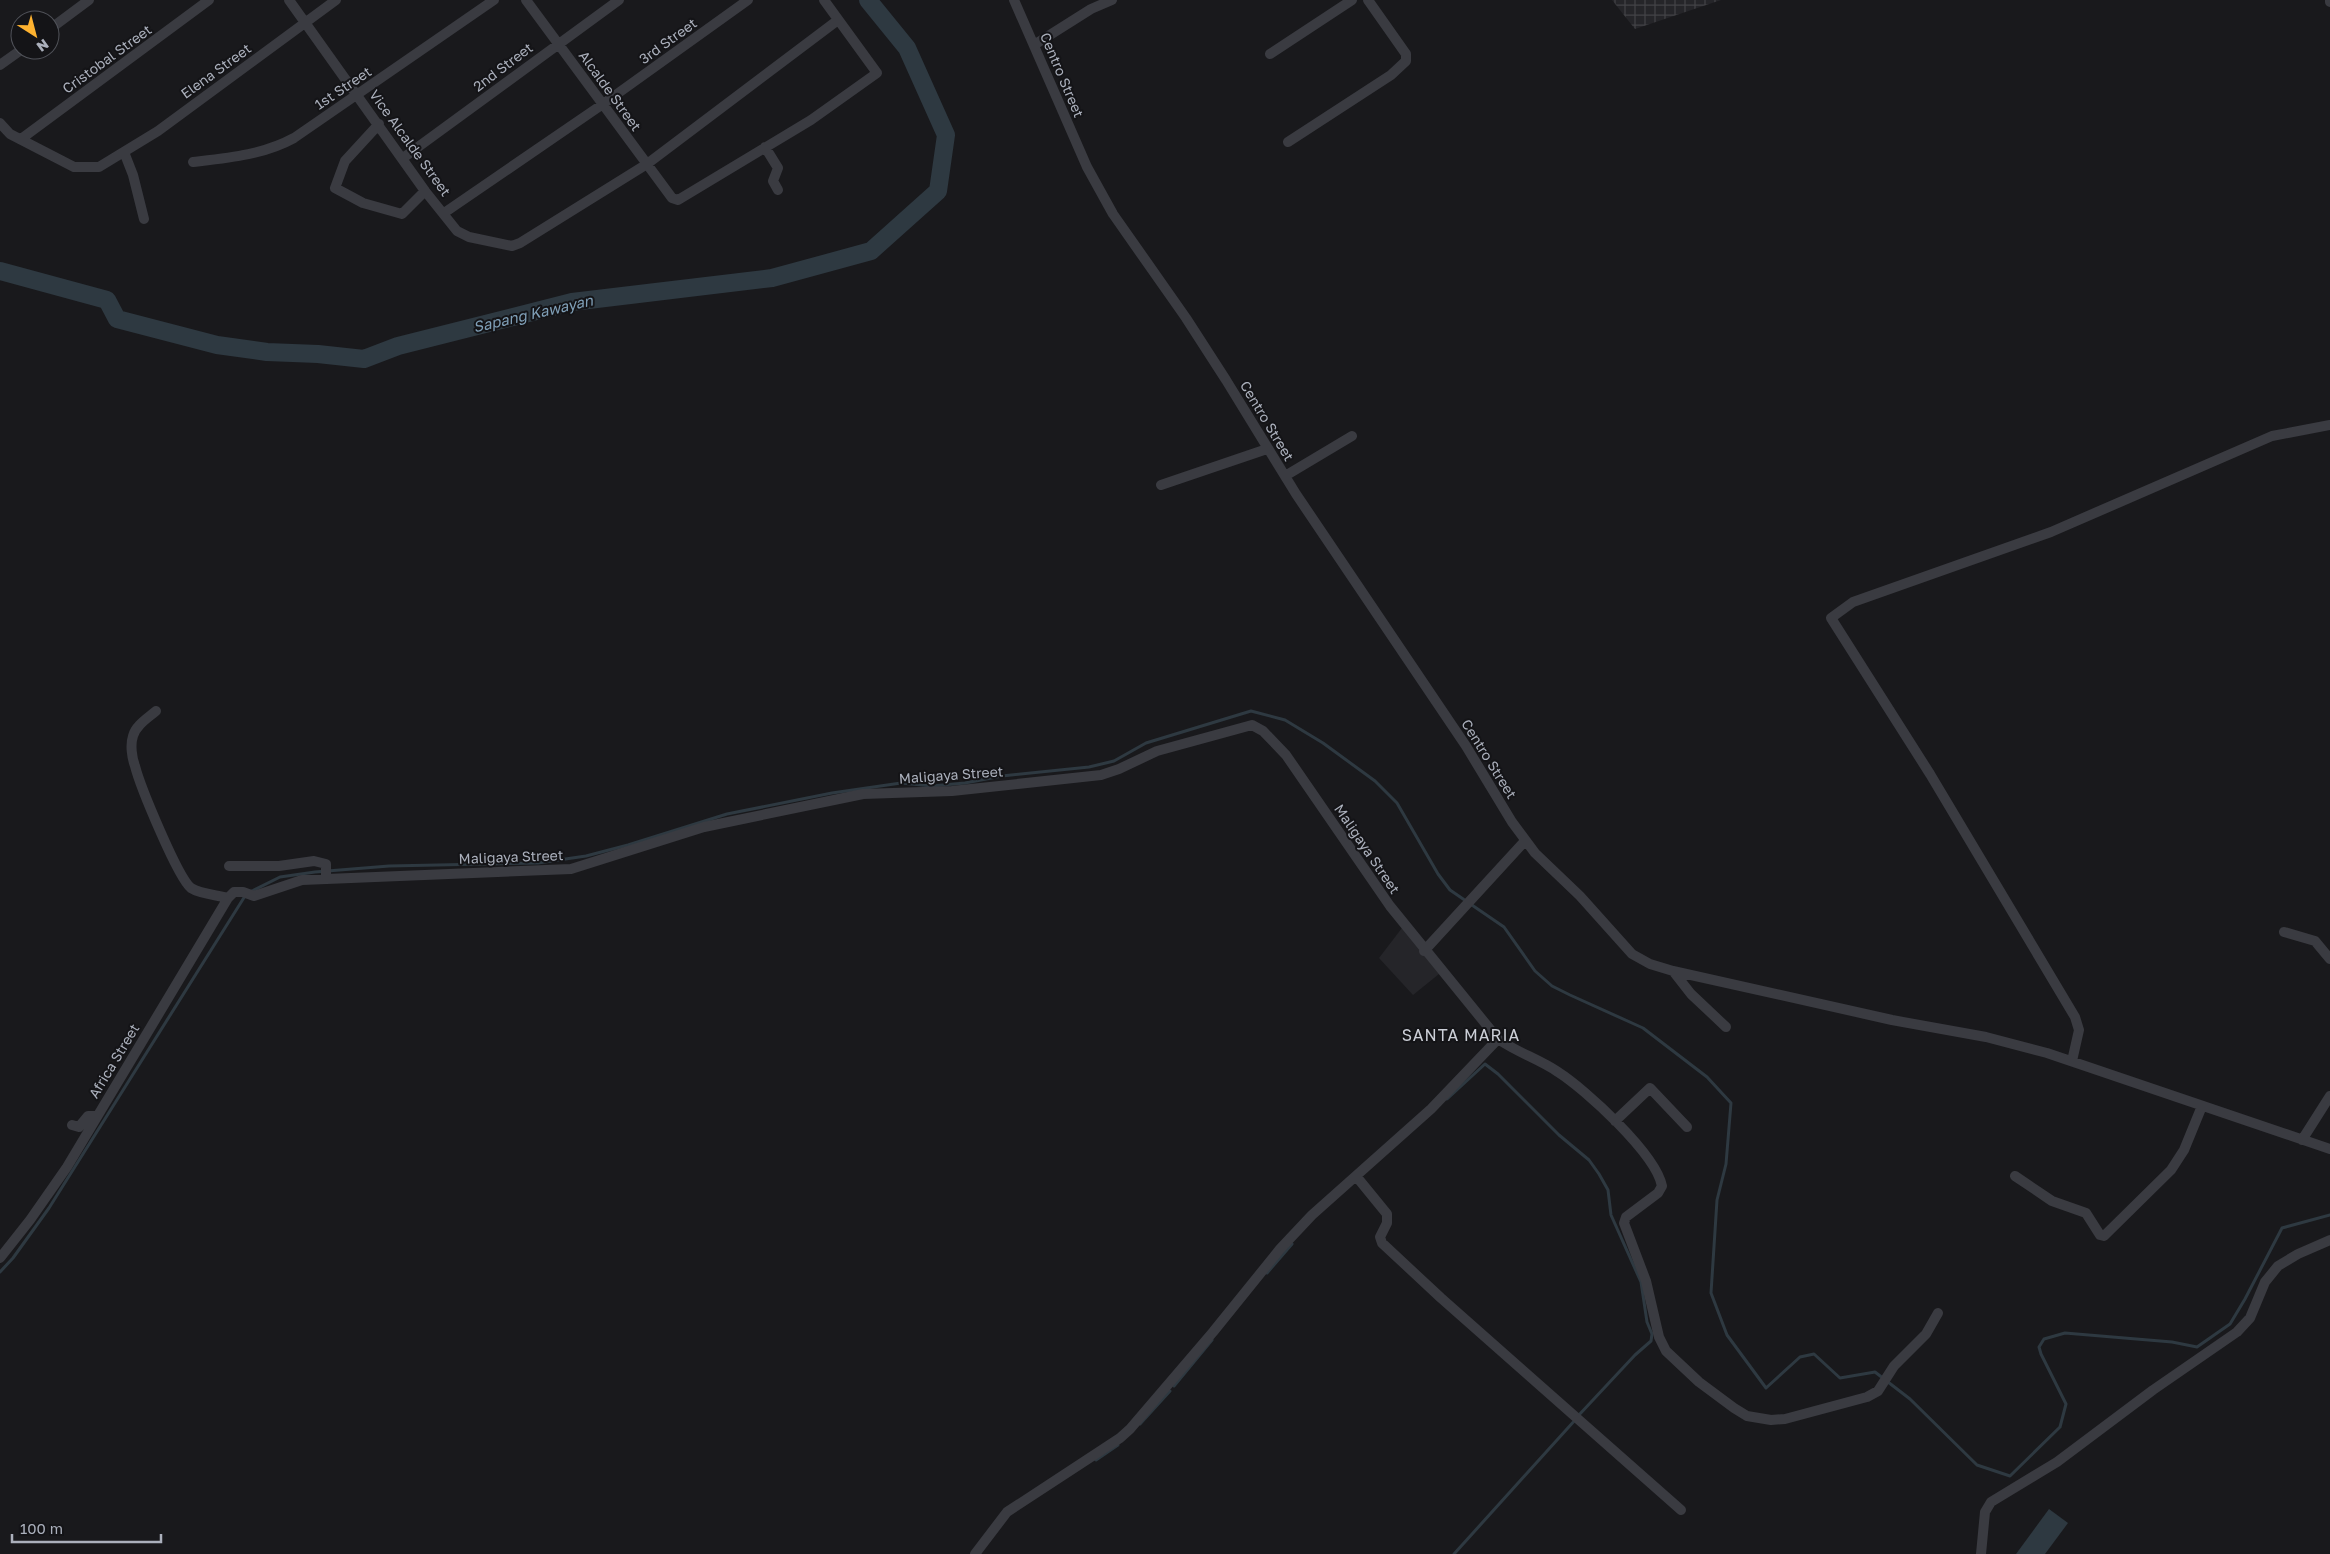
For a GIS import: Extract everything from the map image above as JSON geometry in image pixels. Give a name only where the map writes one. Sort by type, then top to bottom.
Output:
[{"type":"street","points":[[60,21],[89,0]]},
{"type":"street","name":"Cristobal Street","points":[[21,139],[209,0]]},
{"type":"street","name":"Vice Alcalde Street","points":[[289,0],[426,191],[460,234],[512,246],[520,244],[647,164]]},
{"type":"street","name":"Elena Street","points":[[0,123],[10,134],[74,167],[99,167],[158,131],[336,0]]},
{"type":"street","name":"1st Street","points":[[193,162],[225,159],[275,148],[294,138],[358,96],[494,0]]},
{"type":"street","name":"Alcalde Street","points":[[526,0],[672,198],[681,198],[765,147]]},
{"type":"street","name":"2nd Street","points":[[404,158],[619,0]]},
{"type":"street","name":"3rd Street","points":[[444,213],[603,104],[748,0]]},
{"type":"street","points":[[778,190],[773,181],[778,168],[765,147],[811,120],[874,76],[877,71],[824,0]]},
{"type":"street","name":"Centro Street","points":[[1014,0],[1084,159],[1113,214],[1196,333],[1285,476],[1466,746],[1525,841],[1580,896],[1632,954],[1650,964],[1673,971],[1892,1020],[1986,1037],[2072,1061],[2330,1149]]},
{"type":"street","points":[[1034,45],[1091,9],[1112,0]]},
{"type":"street","points":[[1270,54],[1352,0]]},
{"type":"street","points":[[1288,142],[1383,80],[1406,61],[1406,54],[1368,0]]},
{"type":"street","points":[[647,164],[838,20]]},
{"type":"street","points":[[379,124],[345,161],[335,188],[363,203],[402,214],[426,191]]},
{"type":"street","points":[[124,152],[133,175],[144,219]]},
{"type":"street","points":[[2072,1061],[2079,1030],[2076,1017],[1930,774],[1831,618],[1853,602],[2051,532],[2272,436],[2330,425]]},
{"type":"street","points":[[1285,476],[1352,436]]},
{"type":"street","points":[[1160,486],[1268,449]]},
{"type":"street","points":[[156,711],[142,722],[133,735],[131,745],[138,777],[161,834],[187,882],[195,889],[228,898]]},
{"type":"street","name":"Maligaya Street","points":[[228,898],[234,892],[243,892],[254,896],[326,874],[571,869],[704,827],[863,794],[970,790],[1101,775],[1157,751],[1252,725],[1263,730],[1286,755],[1390,906],[1424,951],[1498,1039],[1518,1052],[1564,1076],[1616,1121],[1646,1155],[1662,1182],[1658,1192],[1626,1218],[1624,1223],[1646,1281],[1659,1337],[1672,1358],[1699,1382],[1747,1416],[1760,1419],[1785,1419],[1874,1395],[1885,1382],[1897,1362],[1929,1330],[1938,1313]]},
{"type":"street","points":[[1424,951],[1525,841]]},
{"type":"street","points":[[228,866],[279,866],[314,861],[325,862],[326,874]]},
{"type":"street","name":"Africa Street","points":[[0,1258],[30,1220],[67,1167],[228,898]]},
{"type":"street","points":[[2284,932],[2315,941],[2330,959]]},
{"type":"street","points":[[1673,971],[1691,994],[1726,1027]]},
{"type":"street","points":[[975,1554],[1007,1512],[1120,1438],[1130,1429],[1171,1383],[1280,1249],[1312,1215],[1431,1109],[1498,1039]]},
{"type":"street","points":[[1616,1121],[1650,1088],[1687,1127]]},
{"type":"street","points":[[2302,1140],[2330,1096]]},
{"type":"street","points":[[2015,1176],[2052,1201],[2086,1213],[2100,1235],[2104,1236],[2171,1170],[2184,1150],[2202,1106]]},
{"type":"street","points":[[72,1125],[79,1126],[88,1116],[97,1116]]},
{"type":"street","points":[[1356,1176],[1387,1214],[1387,1224],[1380,1237],[1382,1243],[1441,1298],[1681,1510]]},
{"type":"street","points":[[1980,1554],[1985,1512],[1991,1502],[2057,1462],[2153,1390],[2237,1332],[2250,1318],[2266,1282],[2278,1266],[2298,1254],[2330,1240]]},
{"type":"shaded area","points":[[1612,0],[1721,0],[1635,29]]},
{"type":"shaded area","points":[[1402,928],[1439,974],[1413,995],[1379,958]]},
{"type":"shaded area","points":[[2049,1509],[2068,1523],[2045,1554],[2016,1554]]},
{"type":"waterway","name":"Sapang Kawayan","points":[[0,271],[107,300],[117,319],[217,345],[267,352],[318,354],[364,359],[398,346],[572,302],[772,278],[871,251],[938,191],[946,135],[907,48],[868,0]]},
{"type":"waterway","points":[[250,892],[280,877],[315,872],[389,866],[538,863],[586,856],[727,814],[832,793],[901,783],[932,786],[965,783],[1002,776],[1089,767],[1114,761],[1146,743],[1251,711],[1285,720],[1323,743],[1375,781],[1397,803],[1438,874],[1450,890],[1504,927],[1535,971],[1552,986],[1643,1028],[1707,1077],[1731,1103],[1726,1164],[1717,1200],[1711,1293],[1727,1335],[1766,1388],[1800,1357],[1814,1354],[1840,1378],[1875,1372],[1910,1399],[1977,1465],[2010,1476],[2060,1427],[2066,1404],[2041,1354],[2039,1347],[2044,1339],[2065,1333],[2172,1342],[2197,1347],[2230,1324],[2282,1228],[2330,1215]]},
{"type":"waterway","points":[[0,1272],[13,1258],[49,1208],[245,896]]},
{"type":"waterway","points":[[1447,1099],[1485,1064],[1498,1074],[1559,1135],[1589,1160],[1608,1190],[1611,1215],[1641,1282],[1647,1322],[1652,1334],[1651,1341],[1635,1355],[1578,1416]]},
{"type":"waterway","points":[[1267,1273],[1292,1244]]},
{"type":"waterway","points":[[1174,1386],[1212,1340]]},
{"type":"waterway","points":[[1140,1424],[1170,1391]]},
{"type":"waterway","points":[[1454,1554],[1576,1419]]},
{"type":"waterway","points":[[1096,1460],[1118,1445]]},
{"type":"district","name":"SANTA MARIA","points":[[1461,1035]]}]
